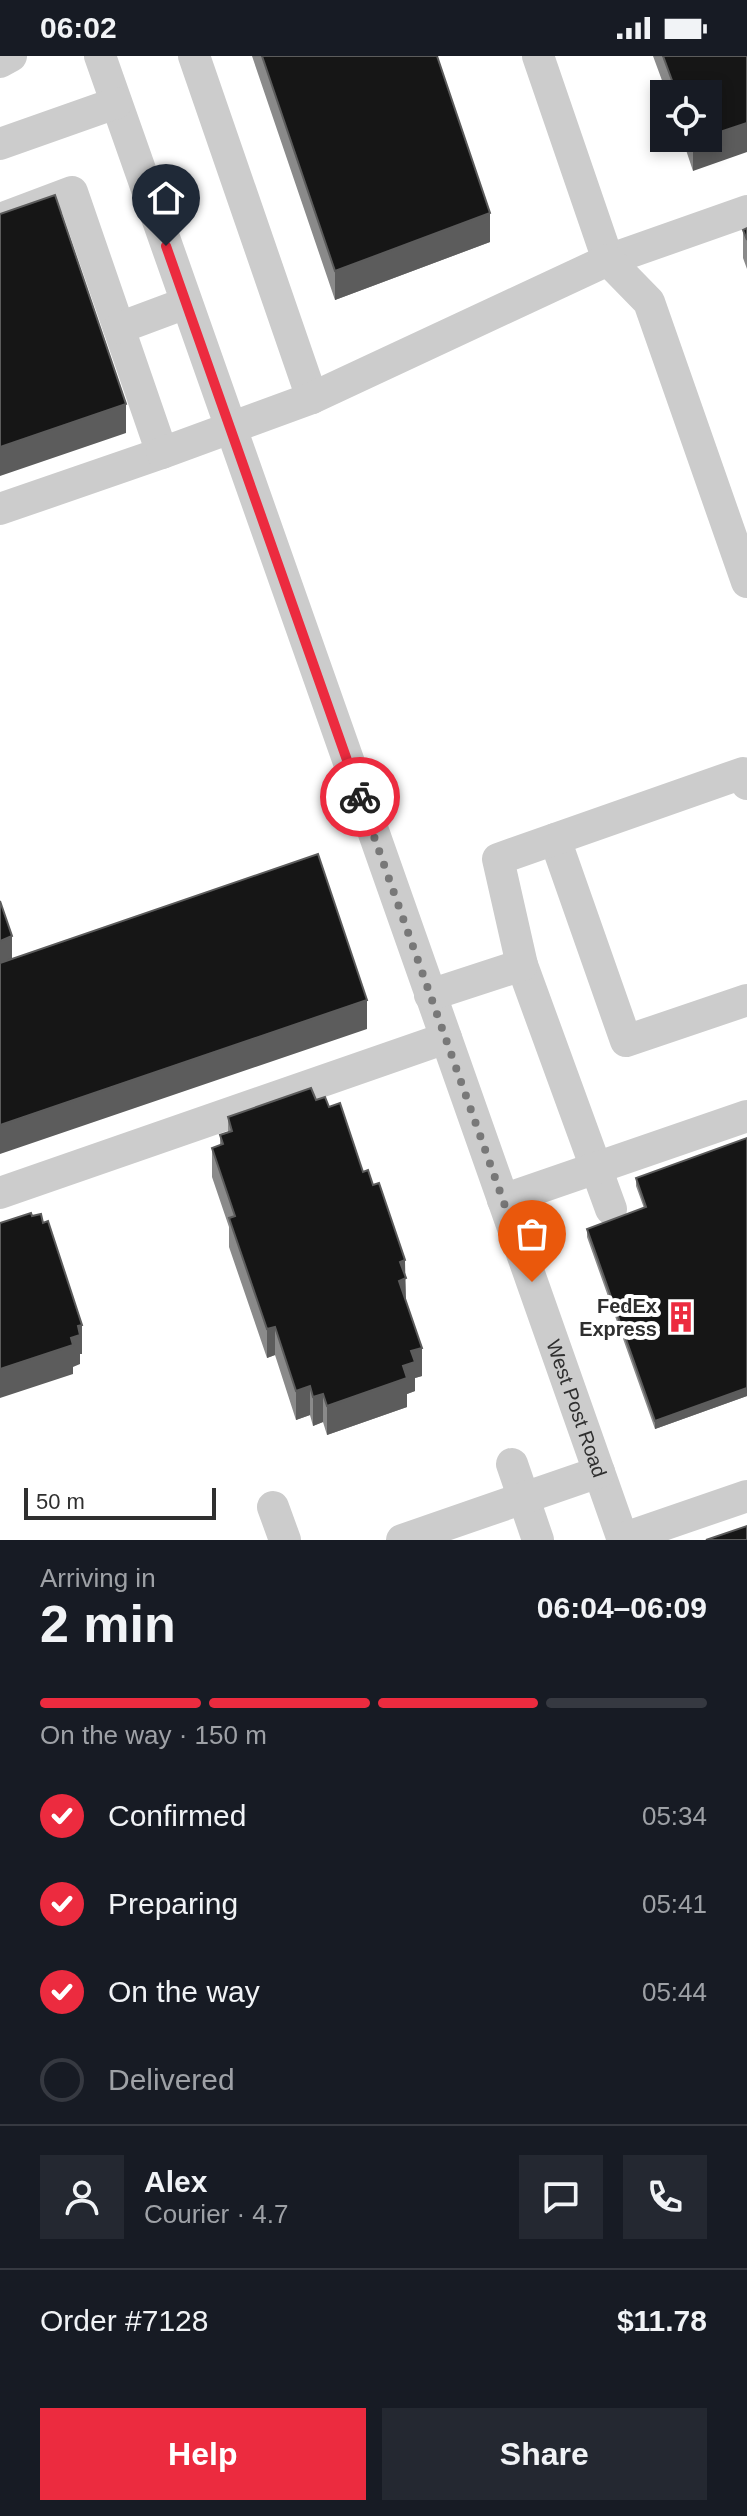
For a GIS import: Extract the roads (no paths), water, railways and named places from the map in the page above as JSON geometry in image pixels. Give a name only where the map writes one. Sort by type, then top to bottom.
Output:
[{"type":"street","points":[[0,62],[11,56]]},
{"type":"street","name":"West Post Road","points":[[100,56],[622,1540]]},
{"type":"street","points":[[194,56],[312,398]]},
{"type":"street","points":[[538,56],[608,260],[649,302],[747,582]]},
{"type":"street","points":[[0,144],[116,103]]},
{"type":"street","points":[[0,219],[72,192],[162,453]]},
{"type":"street","points":[[0,509],[312,398],[608,260],[747,211]]},
{"type":"street","points":[[119,328],[186,303]]},
{"type":"street","points":[[611,1209],[522,965],[498,859],[743,773],[747,784]]},
{"type":"street","points":[[555,839],[626,1041],[747,1000]]},
{"type":"street","points":[[430,995],[522,965]]},
{"type":"street","points":[[0,1193],[446,1038]]},
{"type":"street","points":[[503,1200],[747,1116]]},
{"type":"street","points":[[512,1464],[538,1540]]},
{"type":"street","points":[[402,1540],[599,1472]]},
{"type":"street","points":[[622,1540],[747,1496]]},
{"type":"street","points":[[273,1507],[285,1540]]},
{"type":"place","name":"FedEx Express","points":[[681,1317]]}]
